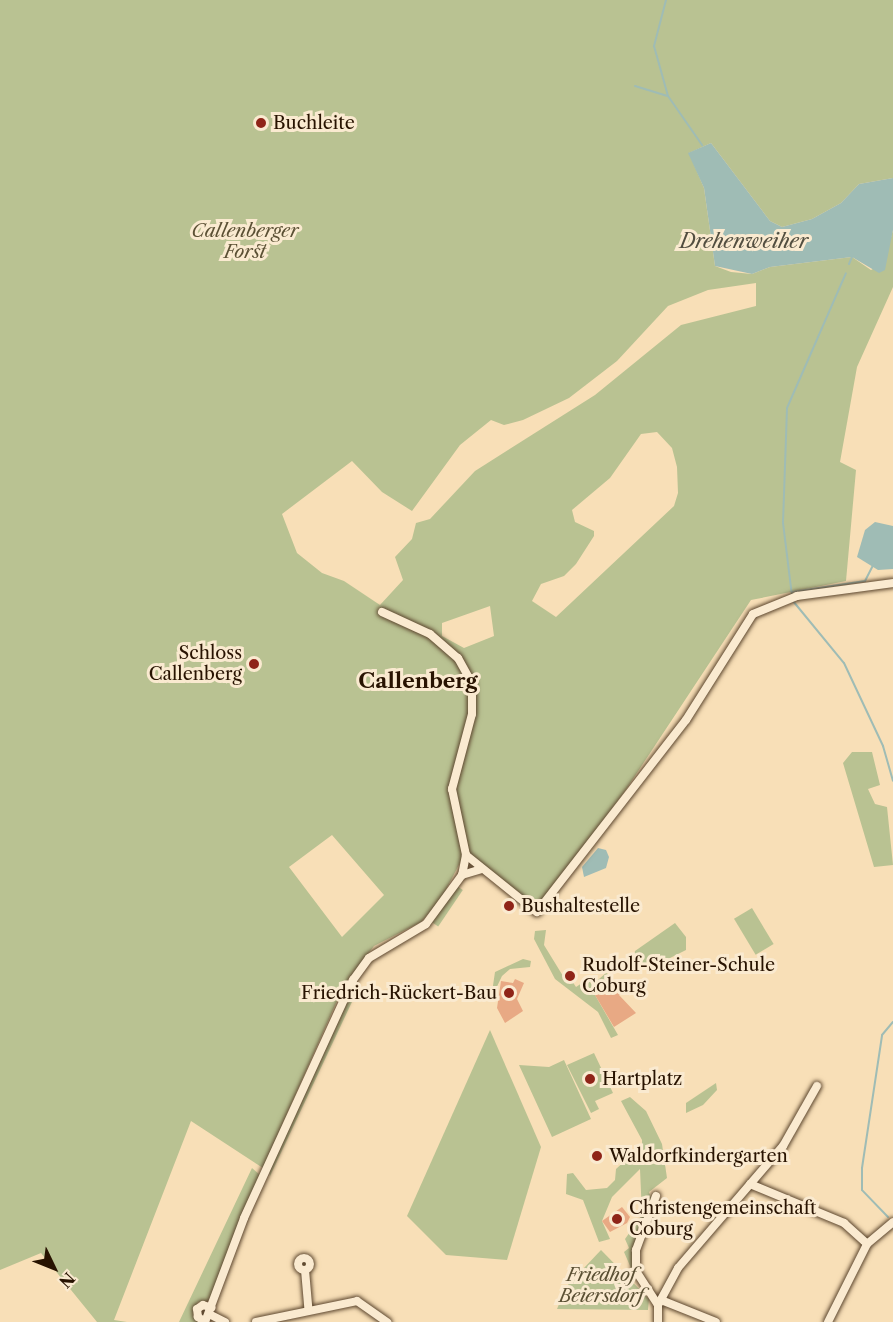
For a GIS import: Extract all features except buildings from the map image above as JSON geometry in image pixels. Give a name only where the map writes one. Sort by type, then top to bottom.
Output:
[{"type":"street","points":[[466,855],[537,912],[686,720],[753,614],[797,596],[893,583]]},
{"type":"street","points":[[225,1322],[211,1311],[203,1305],[197,1309],[205,1322],[211,1311],[244,1218],[353,980],[369,958],[426,924],[462,875],[466,855],[452,789],[474,698],[468,671],[430,634],[382,612]]},
{"type":"street","points":[[462,875],[482,869]]},
{"type":"street","points":[[658,1322],[659,1303],[678,1268],[783,1146],[817,1086]]},
{"type":"street","points":[[750,1184],[844,1223],[867,1244]]},
{"type":"street","points":[[656,1196],[636,1250],[636,1270],[659,1303],[716,1322]]},
{"type":"street","points":[[828,1322],[867,1244],[893,1221]]},
{"type":"street","points":[[305,1270],[308,1308]]},
{"type":"street","points":[[256,1322],[308,1308],[357,1301],[387,1322]]},
{"type":"green space","name":"Callenberger Forst","points":[[0,0],[893,0],[893,178],[859,184],[841,203],[812,219],[782,227],[770,221],[711,143],[689,153],[704,188],[715,266],[731,272],[752,274],[770,267],[852,257],[871,270],[884,263],[893,230],[893,287],[857,367],[840,462],[856,470],[846,581],[751,600],[625,791],[540,904],[532,904],[481,865],[462,859],[441,899],[421,922],[374,946],[344,985],[263,1168],[191,1121],[114,1320],[127,1322],[97,1322],[41,1253],[0,1270]],"holes":[[[756,283],[756,306],[681,325],[595,395],[475,471],[430,519],[416,523],[412,539],[395,557],[403,580],[380,605],[344,581],[322,573],[297,553],[282,514],[352,461],[382,492],[412,511],[460,445],[491,420],[504,425],[523,420],[569,398],[617,361],[668,306],[708,290]],[[657,432],[672,448],[677,467],[678,493],[674,506],[556,617],[532,601],[541,584],[564,576],[576,564],[594,536],[594,531],[575,522],[572,510],[610,478],[641,434]],[[490,606],[494,636],[464,648],[442,636],[442,623]],[[332,835],[384,895],[342,937],[289,867]]]},
{"type":"green space","points":[[852,752],[872,752],[880,785],[868,789],[875,804],[887,807],[893,865],[874,867],[843,763]]},
{"type":"green space","points":[[457,886],[463,890],[438,926],[432,922]]},
{"type":"green space","points":[[752,908],[774,944],[756,955],[734,919]]},
{"type":"green space","points":[[675,923],[686,937],[686,950],[652,967],[633,962],[635,951]]},
{"type":"green space","points":[[546,930],[544,945],[563,976],[568,975],[576,987],[588,979],[592,985],[606,973],[612,976],[610,984],[595,995],[618,1035],[611,1038],[598,1012],[555,979],[534,939],[535,931]]},
{"type":"green space","points":[[523,959],[531,961],[530,967],[510,969],[502,976],[491,999],[495,972]]},
{"type":"green space","points":[[355,985],[359,987],[270,1176],[269,1171]]},
{"type":"green space","points":[[490,1030],[541,1147],[507,1260],[446,1255],[407,1216]]},
{"type":"green space","name":"Hartplatz","points":[[594,1053],[613,1093],[595,1101],[599,1109],[591,1113],[567,1065]]},
{"type":"green space","points":[[564,1060],[591,1119],[552,1137],[519,1065],[549,1067]]},
{"type":"green space","points":[[716,1083],[717,1090],[703,1105],[686,1113],[686,1103]]},
{"type":"green space","points":[[630,1097],[646,1111],[662,1144],[667,1178],[649,1192],[652,1201],[635,1244],[634,1275],[624,1252],[629,1248],[625,1239],[642,1215],[640,1169],[612,1197],[602,1221],[610,1239],[599,1242],[583,1200],[566,1194],[567,1174],[573,1173],[586,1190],[607,1188],[615,1180],[616,1169],[629,1157],[638,1159],[642,1154],[642,1140],[621,1101]]},
{"type":"green space","points":[[252,1168],[260,1175],[211,1301],[198,1302],[193,1314],[197,1322],[179,1322]]},
{"type":"green space","name":"Friedhof Beiersdorf","points":[[601,1250],[649,1299],[648,1310],[557,1309],[566,1287]]},
{"type":"water","name":"Drehenweiher","points":[[711,143],[770,221],[782,227],[812,219],[841,203],[859,184],[893,178],[893,230],[885,270],[879,273],[852,257],[770,267],[752,274],[715,266],[704,188],[688,153]]},
{"type":"water","points":[[875,522],[893,526],[893,569],[878,570],[857,557],[865,530]]},
{"type":"water","points":[[598,848],[606,850],[609,857],[606,868],[584,877],[582,867]]},
{"type":"waterway","points":[[666,0],[654,46],[668,96],[702,145]]},
{"type":"waterway","points":[[635,86],[668,96]]},
{"type":"waterway","points":[[849,264],[852,257]]},
{"type":"waterway","points":[[792,596],[783,523],[787,408],[846,273]]},
{"type":"waterway","points":[[792,592],[865,581],[872,567]]},
{"type":"waterway","points":[[793,601],[844,663],[883,746],[893,781]]},
{"type":"waterway","points":[[888,1217],[862,1190],[862,1168],[882,1035],[893,1022]]},
{"type":"place","name":"Buchleite","points":[[261,123]]},
{"type":"place","name":"Schloss Callenberg","points":[[254,664]]},
{"type":"place","name":"Bushaltestelle","points":[[509,906]]},
{"type":"place","name":"Rudolf-Steiner-Schule Coburg","points":[[570,976]]},
{"type":"place","name":"Friedrich-Rückert-Bau","points":[[509,993]]},
{"type":"place","name":"Hartplatz","points":[[590,1079]]},
{"type":"place","name":"Waldorfkindergarten","points":[[597,1156]]},
{"type":"place","name":"Christengemeinschaft Coburg","points":[[617,1219]]},
{"type":"district","name":"Callenberg","points":[[418,681]]}]
